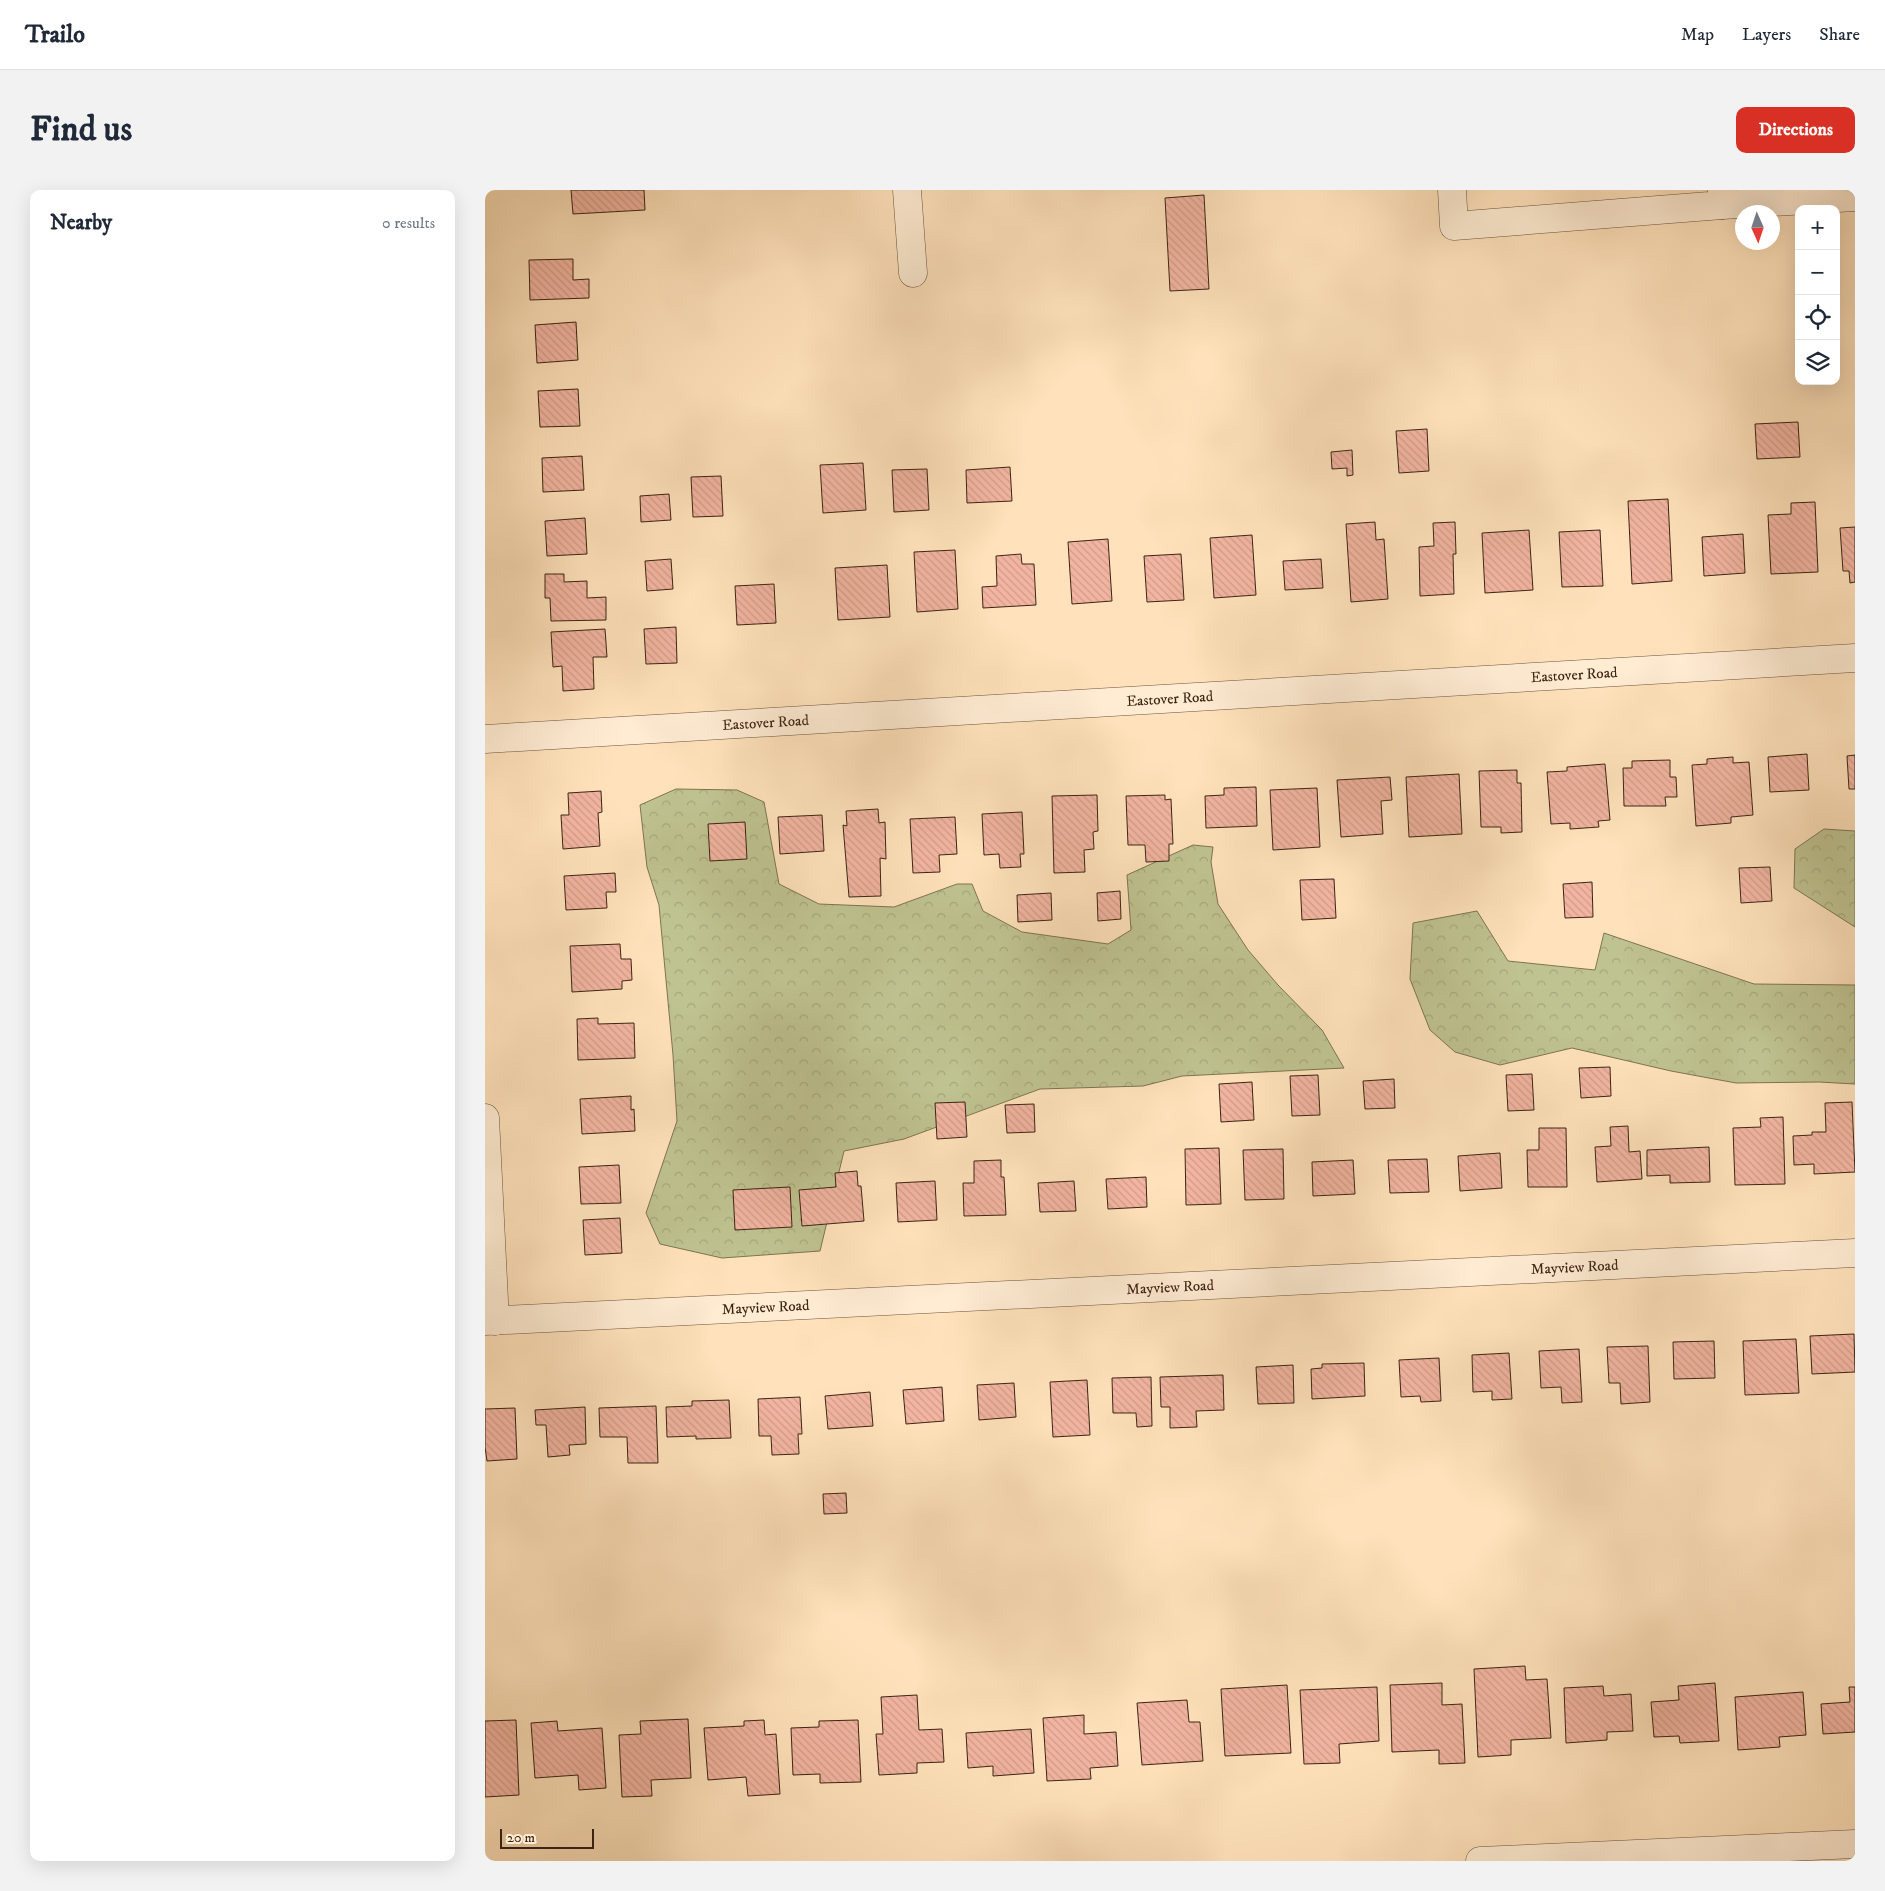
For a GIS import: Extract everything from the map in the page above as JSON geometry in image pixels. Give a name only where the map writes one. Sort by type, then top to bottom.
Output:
[{"type":"street","points":[[907,190],[913,273]]},
{"type":"street","points":[[1452,190],[1454,226],[1722,198],[1855,197]]},
{"type":"street","name":"Eastover Road","points":[[485,739],[1855,658]]},
{"type":"street","points":[[485,1118],[490,1321]]},
{"type":"street","name":"Mayview Road","points":[[490,1321],[1855,1253]]},
{"type":"street","points":[[1480,1861],[1855,1844]]},
{"type":"green space","points":[[676,789],[737,790],[764,802],[779,884],[819,904],[894,907],[957,884],[972,884],[983,911],[1022,932],[1108,944],[1131,930],[1127,875],[1193,845],[1213,847],[1211,862],[1218,904],[1248,950],[1278,985],[1322,1030],[1344,1068],[1182,1076],[1143,1086],[1040,1089],[904,1139],[844,1151],[820,1251],[722,1258],[660,1244],[646,1213],[677,1121],[659,905],[647,867],[640,805]]},
{"type":"green space","points":[[1824,829],[1855,831],[1855,927],[1794,888],[1795,849]]},
{"type":"green space","points":[[1477,911],[1508,961],[1595,970],[1604,933],[1754,984],[1855,985],[1855,1084],[1819,1082],[1736,1083],[1671,1071],[1572,1048],[1500,1065],[1455,1052],[1430,1030],[1410,979],[1413,923]]},
{"type":"building","points":[[571,190],[644,190],[645,210],[573,214]]},
{"type":"building","points":[[1204,195],[1209,289],[1170,291],[1165,198]]},
{"type":"building","points":[[573,259],[573,280],[589,279],[589,298],[530,300],[529,260]]},
{"type":"building","points":[[576,322],[578,360],[537,363],[535,325]]},
{"type":"building","points":[[578,389],[580,426],[540,427],[538,391]]},
{"type":"building","points":[[1798,422],[1800,457],[1757,459],[1755,424]]},
{"type":"building","points":[[1427,429],[1429,471],[1399,473],[1396,431]]},
{"type":"building","points":[[1352,450],[1353,475],[1347,476],[1347,468],[1332,469],[1331,452]]},
{"type":"building","points":[[582,456],[584,490],[543,492],[542,458]]},
{"type":"building","points":[[863,463],[866,510],[823,513],[820,465]]},
{"type":"building","points":[[1010,467],[1012,501],[967,503],[966,470]]},
{"type":"building","points":[[927,469],[929,510],[894,512],[892,470]]},
{"type":"building","points":[[721,476],[723,516],[693,517],[691,477]]},
{"type":"building","points":[[669,494],[671,520],[641,522],[640,496]]},
{"type":"building","points":[[1668,499],[1672,581],[1632,584],[1628,501]]},
{"type":"building","points":[[1815,502],[1818,572],[1771,574],[1768,515],[1791,514],[1791,503]]},
{"type":"building","points":[[585,518],[587,554],[547,556],[545,521]]},
{"type":"building","points":[[1375,522],[1376,540],[1384,539],[1388,599],[1351,602],[1346,524]]},
{"type":"building","points":[[1455,522],[1456,554],[1453,554],[1454,594],[1420,596],[1419,547],[1434,546],[1433,523]]},
{"type":"building","points":[[1855,527],[1855,582],[1850,583],[1849,571],[1843,571],[1840,528]]},
{"type":"building","points":[[1529,530],[1533,590],[1485,593],[1482,533]]},
{"type":"building","points":[[1600,530],[1603,586],[1562,587],[1559,532]]},
{"type":"building","points":[[1743,534],[1745,573],[1704,576],[1702,537]]},
{"type":"building","points":[[1252,535],[1256,595],[1214,598],[1210,538]]},
{"type":"building","points":[[1108,539],[1112,601],[1072,604],[1068,542]]},
{"type":"building","points":[[955,550],[958,609],[917,612],[914,552]]},
{"type":"building","points":[[1021,554],[1022,564],[1034,564],[1036,605],[983,608],[982,587],[997,586],[996,556]]},
{"type":"building","points":[[1181,554],[1184,600],[1147,602],[1144,556]]},
{"type":"building","points":[[671,559],[673,589],[647,591],[645,561]]},
{"type":"building","points":[[1321,559],[1323,588],[1285,590],[1283,561]]},
{"type":"building","points":[[887,565],[890,617],[838,620],[835,568]]},
{"type":"building","points":[[545,574],[564,574],[564,582],[587,581],[587,598],[606,597],[606,620],[551,621],[550,598],[545,598]]},
{"type":"building","points":[[774,584],[776,623],[737,625],[735,586]]},
{"type":"building","points":[[676,627],[677,663],[646,664],[644,629]]},
{"type":"building","points":[[605,629],[607,657],[593,657],[594,689],[563,691],[562,666],[553,667],[551,632]]},
{"type":"building","points":[[1807,754],[1809,790],[1770,792],[1768,757]]},
{"type":"building","points":[[1855,755],[1855,789],[1849,789],[1847,756]]},
{"type":"building","points":[[1733,757],[1733,763],[1749,762],[1753,815],[1731,817],[1731,823],[1696,826],[1692,765],[1707,764],[1707,759]]},
{"type":"building","points":[[1670,760],[1670,777],[1676,777],[1677,797],[1665,797],[1666,806],[1624,806],[1623,768],[1632,768],[1632,761]]},
{"type":"building","points":[[1605,764],[1610,820],[1598,821],[1599,827],[1570,829],[1570,823],[1551,824],[1547,772],[1567,771],[1567,767]]},
{"type":"building","points":[[1517,770],[1517,783],[1521,783],[1522,832],[1501,833],[1501,827],[1481,827],[1479,771]]},
{"type":"building","points":[[1459,774],[1462,834],[1409,837],[1406,777]]},
{"type":"building","points":[[1390,777],[1392,800],[1381,801],[1383,834],[1341,837],[1337,780]]},
{"type":"building","points":[[1256,787],[1257,826],[1206,828],[1205,796],[1224,795],[1224,788]]},
{"type":"building","points":[[1317,788],[1320,847],[1273,850],[1270,790]]},
{"type":"building","points":[[601,791],[602,812],[598,813],[600,846],[563,849],[561,815],[569,815],[568,793]]},
{"type":"building","points":[[1097,795],[1098,831],[1093,832],[1094,849],[1084,850],[1085,872],[1054,873],[1052,796]]},
{"type":"building","points":[[1165,795],[1165,800],[1171,799],[1173,844],[1169,844],[1169,861],[1146,862],[1145,845],[1128,845],[1126,796]]},
{"type":"building","points":[[878,809],[879,823],[885,822],[886,859],[880,858],[881,896],[849,897],[843,825],[847,826],[846,811]]},
{"type":"building","points":[[1022,812],[1024,854],[1020,854],[1021,867],[1000,868],[999,854],[984,855],[982,814]]},
{"type":"building","points":[[822,815],[824,851],[780,854],[778,817]]},
{"type":"building","points":[[955,817],[957,854],[939,855],[940,872],[913,873],[910,819]]},
{"type":"building","points":[[745,822],[747,859],[710,861],[708,824]]},
{"type":"building","points":[[1770,867],[1772,901],[1741,903],[1739,868]]},
{"type":"building","points":[[615,873],[616,892],[606,892],[607,908],[566,910],[564,876]]},
{"type":"building","points":[[1334,879],[1336,918],[1302,920],[1300,880]]},
{"type":"building","points":[[1592,882],[1593,917],[1565,918],[1563,884]]},
{"type":"building","points":[[1120,891],[1121,919],[1098,921],[1097,893]]},
{"type":"building","points":[[1051,893],[1052,920],[1018,922],[1017,895]]},
{"type":"building","points":[[620,944],[621,959],[631,959],[632,980],[622,981],[622,989],[572,992],[570,946]]},
{"type":"building","points":[[598,1018],[598,1024],[634,1023],[635,1058],[578,1060],[577,1019]]},
{"type":"building","points":[[1610,1067],[1611,1096],[1581,1098],[1579,1068]]},
{"type":"building","points":[[1532,1074],[1534,1110],[1508,1111],[1506,1075]]},
{"type":"building","points":[[1318,1075],[1320,1115],[1292,1116],[1290,1076]]},
{"type":"building","points":[[1394,1079],[1395,1108],[1365,1109],[1363,1081]]},
{"type":"building","points":[[1252,1082],[1254,1120],[1221,1122],[1219,1084]]},
{"type":"building","points":[[631,1096],[631,1110],[634,1109],[635,1131],[582,1134],[580,1099]]},
{"type":"building","points":[[965,1102],[967,1137],[937,1139],[935,1103]]},
{"type":"building","points":[[1852,1102],[1855,1172],[1814,1174],[1814,1164],[1794,1165],[1793,1136],[1812,1135],[1812,1132],[1826,1132],[1825,1103]]},
{"type":"building","points":[[1034,1104],[1035,1132],[1007,1133],[1005,1105]]},
{"type":"building","points":[[1783,1117],[1785,1184],[1735,1185],[1733,1128],[1761,1127],[1760,1118]]},
{"type":"building","points":[[1628,1126],[1629,1152],[1640,1151],[1642,1179],[1597,1182],[1595,1147],[1611,1146],[1610,1127]]},
{"type":"building","points":[[1539,1128],[1566,1128],[1567,1187],[1528,1187],[1527,1150],[1539,1150]]},
{"type":"building","points":[[1709,1147],[1710,1182],[1670,1183],[1670,1175],[1647,1176],[1647,1150]]},
{"type":"building","points":[[1219,1148],[1221,1204],[1186,1205],[1185,1149]]},
{"type":"building","points":[[1283,1149],[1284,1199],[1245,1200],[1243,1150]]},
{"type":"building","points":[[1500,1153],[1502,1188],[1460,1191],[1458,1156]]},
{"type":"building","points":[[1427,1159],[1429,1192],[1390,1193],[1388,1160]]},
{"type":"building","points":[[1001,1160],[1001,1177],[1004,1177],[1006,1215],[964,1216],[963,1183],[974,1183],[974,1161]]},
{"type":"building","points":[[1353,1160],[1355,1194],[1313,1196],[1312,1162]]},
{"type":"building","points":[[619,1165],[621,1203],[581,1204],[579,1167]]},
{"type":"building","points":[[857,1171],[858,1186],[861,1186],[864,1221],[802,1226],[799,1190],[836,1187],[835,1173]]},
{"type":"building","points":[[1146,1177],[1147,1207],[1108,1209],[1106,1179]]},
{"type":"building","points":[[935,1181],[937,1220],[898,1222],[896,1183]]},
{"type":"building","points":[[1074,1181],[1076,1211],[1040,1212],[1038,1183]]},
{"type":"building","points":[[790,1187],[792,1227],[735,1230],[733,1190]]},
{"type":"building","points":[[620,1218],[622,1253],[585,1255],[583,1220]]},
{"type":"building","points":[[1854,1334],[1855,1372],[1812,1374],[1810,1336]]},
{"type":"building","points":[[1796,1339],[1799,1393],[1745,1395],[1743,1341]]},
{"type":"building","points":[[1714,1341],[1715,1378],[1674,1379],[1673,1342]]},
{"type":"building","points":[[1648,1346],[1650,1402],[1621,1404],[1620,1383],[1609,1383],[1607,1347]]},
{"type":"building","points":[[1579,1349],[1582,1402],[1562,1403],[1561,1387],[1541,1388],[1539,1351]]},
{"type":"building","points":[[1509,1353],[1512,1399],[1492,1400],[1492,1391],[1473,1392],[1472,1355]]},
{"type":"building","points":[[1439,1358],[1441,1401],[1421,1402],[1420,1396],[1401,1397],[1399,1360]]},
{"type":"building","points":[[1364,1363],[1365,1396],[1312,1399],[1311,1369],[1322,1368],[1322,1364]]},
{"type":"building","points":[[1293,1365],[1294,1403],[1258,1404],[1256,1367]]},
{"type":"building","points":[[1223,1375],[1224,1410],[1196,1411],[1197,1427],[1170,1428],[1170,1407],[1161,1407],[1160,1377]]},
{"type":"building","points":[[1151,1377],[1152,1426],[1137,1427],[1136,1413],[1113,1413],[1112,1378]]},
{"type":"building","points":[[1087,1380],[1090,1435],[1053,1437],[1050,1382]]},
{"type":"building","points":[[1014,1383],[1016,1417],[979,1420],[977,1385]]},
{"type":"building","points":[[942,1387],[944,1421],[906,1424],[903,1390]]},
{"type":"building","points":[[870,1392],[873,1426],[828,1429],[825,1396]]},
{"type":"building","points":[[800,1397],[802,1434],[798,1434],[799,1454],[772,1455],[771,1436],[759,1436],[758,1399]]},
{"type":"building","points":[[729,1400],[731,1438],[696,1439],[696,1436],[667,1437],[666,1407],[692,1406],[692,1401]]},
{"type":"building","points":[[656,1406],[658,1463],[628,1463],[627,1437],[600,1437],[599,1408]]},
{"type":"building","points":[[585,1407],[586,1444],[569,1445],[570,1455],[548,1457],[546,1425],[536,1425],[535,1410]]},
{"type":"building","points":[[515,1408],[517,1459],[487,1461],[485,1409]]},
{"type":"building","points":[[846,1493],[847,1513],[824,1514],[823,1494]]},
{"type":"building","points":[[1525,1666],[1526,1680],[1547,1679],[1551,1738],[1511,1740],[1511,1755],[1478,1757],[1474,1669]]},
{"type":"building","points":[[1442,1683],[1442,1705],[1462,1704],[1465,1763],[1439,1764],[1439,1750],[1392,1752],[1390,1685]]},
{"type":"building","points":[[1715,1683],[1719,1741],[1680,1743],[1679,1736],[1654,1737],[1651,1702],[1679,1700],[1678,1686]]},
{"type":"building","points":[[1287,1685],[1291,1753],[1225,1756],[1221,1689]]},
{"type":"building","points":[[1603,1686],[1604,1696],[1631,1694],[1633,1731],[1607,1732],[1607,1740],[1566,1743],[1564,1688]]},
{"type":"building","points":[[1377,1687],[1379,1741],[1339,1744],[1340,1763],[1304,1764],[1300,1690]]},
{"type":"building","points":[[1849,1687],[1855,1687],[1855,1732],[1823,1734],[1821,1704],[1850,1702]]},
{"type":"building","points":[[1803,1692],[1806,1735],[1779,1737],[1780,1747],[1738,1750],[1735,1697]]},
{"type":"building","points":[[917,1695],[919,1730],[942,1729],[944,1762],[917,1763],[917,1773],[879,1775],[876,1734],[883,1734],[881,1697]]},
{"type":"building","points":[[1187,1700],[1189,1722],[1200,1722],[1203,1761],[1142,1765],[1137,1703]]},
{"type":"building","points":[[1084,1715],[1084,1734],[1116,1732],[1118,1766],[1090,1768],[1091,1779],[1047,1781],[1043,1718]]},
{"type":"building","points":[[688,1719],[691,1778],[651,1780],[652,1796],[622,1797],[619,1735],[641,1734],[640,1721]]},
{"type":"building","points":[[516,1720],[519,1795],[485,1797],[485,1721]]},
{"type":"building","points":[[764,1720],[765,1735],[776,1734],[780,1794],[748,1796],[746,1777],[708,1780],[704,1728],[744,1726],[744,1721]]},
{"type":"building","points":[[858,1720],[861,1782],[820,1783],[820,1774],[793,1775],[791,1728],[819,1727],[819,1721]]},
{"type":"building","points":[[557,1721],[558,1731],[602,1728],[606,1788],[579,1790],[578,1775],[535,1778],[531,1723]]},
{"type":"building","points":[[1031,1729],[1034,1773],[993,1776],[993,1766],[968,1768],[966,1733]]}]
